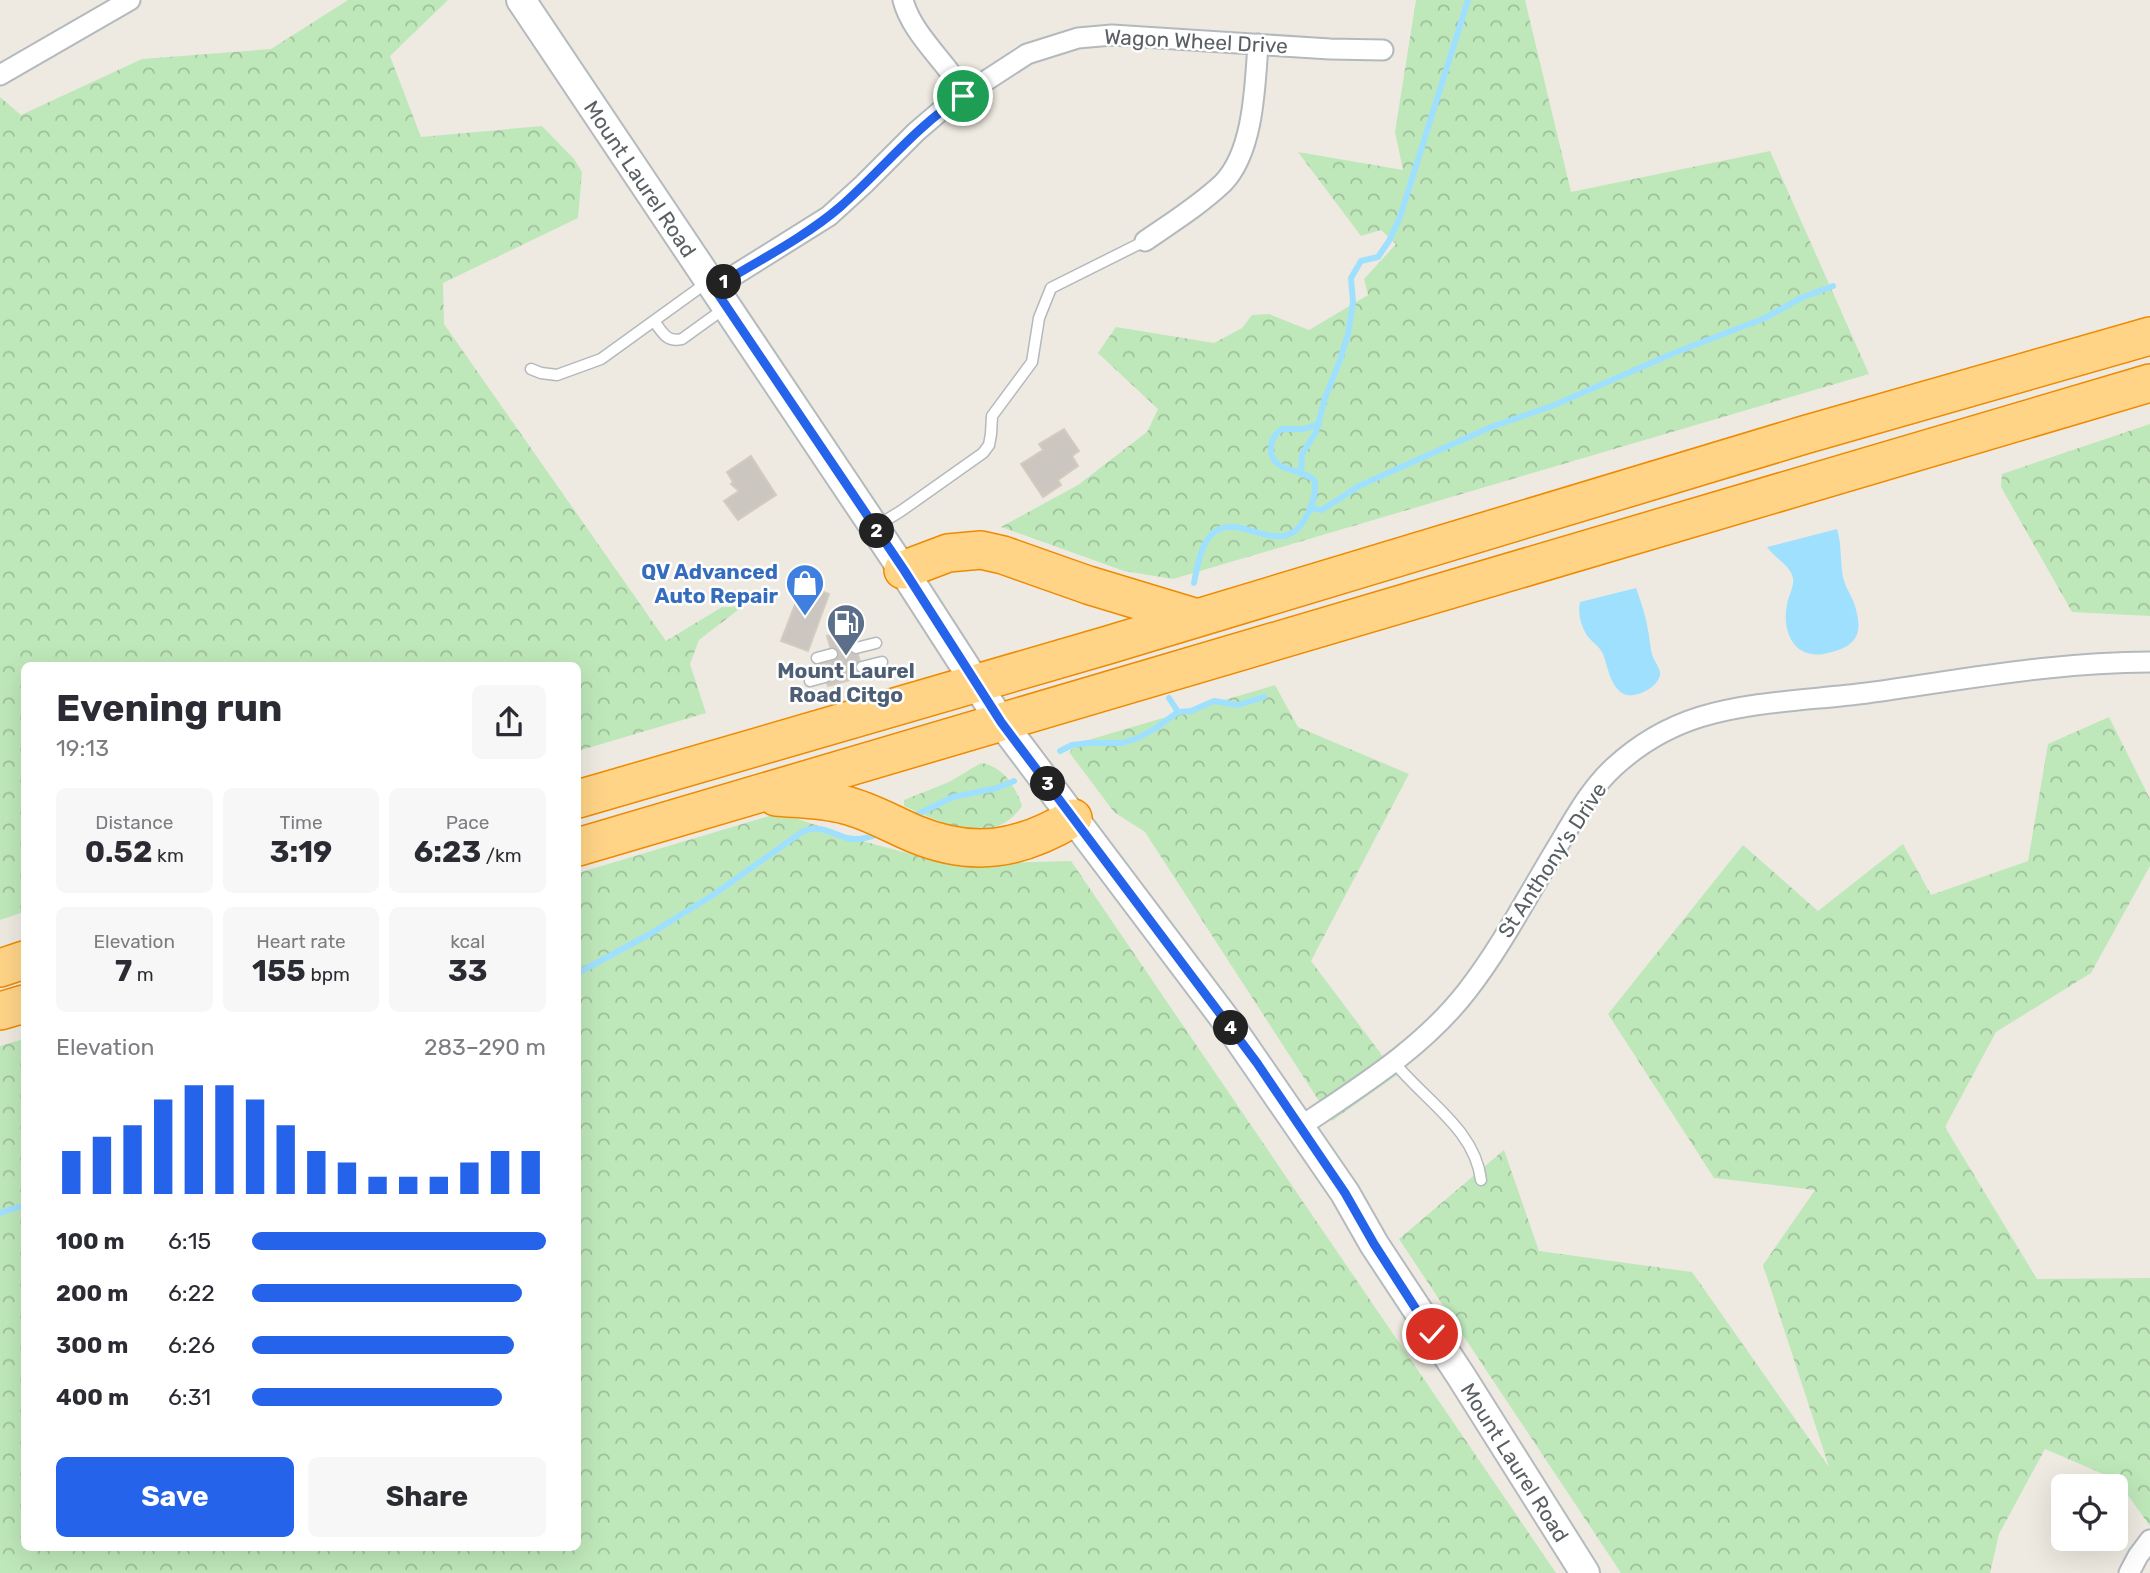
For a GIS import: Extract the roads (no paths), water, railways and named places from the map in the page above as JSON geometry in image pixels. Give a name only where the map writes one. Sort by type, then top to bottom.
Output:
[{"type":"highway","points":[[581,798],[976,684],[1777,443],[2150,335]]},
{"type":"highway","points":[[581,846],[2150,383]]},
{"type":"highway","points":[[904,570],[948,553],[981,550],[1003,555],[1120,596],[1197,618]]},
{"type":"highway","points":[[754,796],[845,804],[943,844],[972,849],[999,847],[1031,838],[1073,818]]},
{"type":"highway","points":[[0,968],[21,961]]},
{"type":"highway","points":[[0,1011],[21,1005]]},
{"type":"main road","name":"Mount Laurel Road","points":[[522,0],[904,570],[1001,722],[1228,1023],[1345,1193],[1374,1244],[1585,1573]]},
{"type":"street","points":[[0,75],[130,0]]},
{"type":"street","points":[[903,0],[917,28],[949,70],[963,96]]},
{"type":"street","name":"Wagon Wheel Drive","points":[[716,292],[829,216],[944,108],[1027,54],[1058,43],[1112,34],[1383,50]]},
{"type":"street","points":[[1145,241],[1224,182],[1236,162],[1250,119],[1258,44]]},
{"type":"street","name":"St Anthony's Drive","points":[[1300,1127],[1394,1062],[1444,1019],[1467,991],[1590,795],[1613,768],[1639,746],[1668,729],[1701,717],[1736,709],[2006,671],[2083,663],[2150,662]]},
{"type":"street","points":[[2129,1573],[2150,1540]]},
{"type":"lane","points":[[874,527],[983,453],[989,445],[992,416],[1032,362],[1039,318],[1051,288],[1145,241]]},
{"type":"lane","points":[[531,369],[557,374],[601,359],[654,321],[716,292]]},
{"type":"lane","points":[[654,321],[666,337],[677,340],[716,292]]},
{"type":"lane","points":[[856,648],[876,643]]},
{"type":"lane","points":[[817,658],[832,654]]},
{"type":"lane","points":[[862,667],[883,662]]},
{"type":"lane","points":[[810,681],[825,677]]},
{"type":"lane","points":[[1394,1062],[1462,1135],[1479,1167],[1481,1180]]},
{"type":"water","points":[[1837,529],[1843,577],[1858,617],[1857,634],[1849,645],[1824,654],[1812,654],[1804,652],[1792,641],[1786,626],[1786,615],[1793,586],[1792,574],[1767,547]]},
{"type":"water","points":[[1636,588],[1646,620],[1652,654],[1660,672],[1652,687],[1639,694],[1627,695],[1618,690],[1602,652],[1584,631],[1579,606],[1580,602]]},
{"type":"waterway","points":[[1301,472],[1302,454],[1316,432],[1348,334],[1353,302],[1351,278],[1361,261],[1378,257],[1400,217],[1468,0]]},
{"type":"waterway","points":[[1310,508],[1322,510],[1359,486],[1491,427],[1552,406],[1674,353],[1765,318],[1803,297],[1833,286]]},
{"type":"waterway","points":[[1194,583],[1204,546],[1210,536],[1221,528],[1246,529],[1272,536],[1284,536],[1296,530],[1310,509],[1315,481],[1276,463],[1272,457],[1272,443],[1275,435],[1282,429],[1304,429],[1319,424]]},
{"type":"waterway","points":[[1060,751],[1072,745],[1122,743],[1138,738],[1178,712],[1191,711],[1214,701],[1238,705],[1264,697]]},
{"type":"waterway","points":[[1169,698],[1178,712]]},
{"type":"waterway","points":[[914,816],[953,797],[997,788],[1014,781]]},
{"type":"waterway","points":[[581,971],[650,934],[713,895],[802,832],[820,829],[855,839],[881,833]]},
{"type":"waterway","points":[[0,1213],[21,1206]]},
{"type":"place","name":"QV Advanced Auto Repair","points":[[805,617]]},
{"type":"place","name":"Mount Laurel Road Citgo","points":[[846,657]]}]
